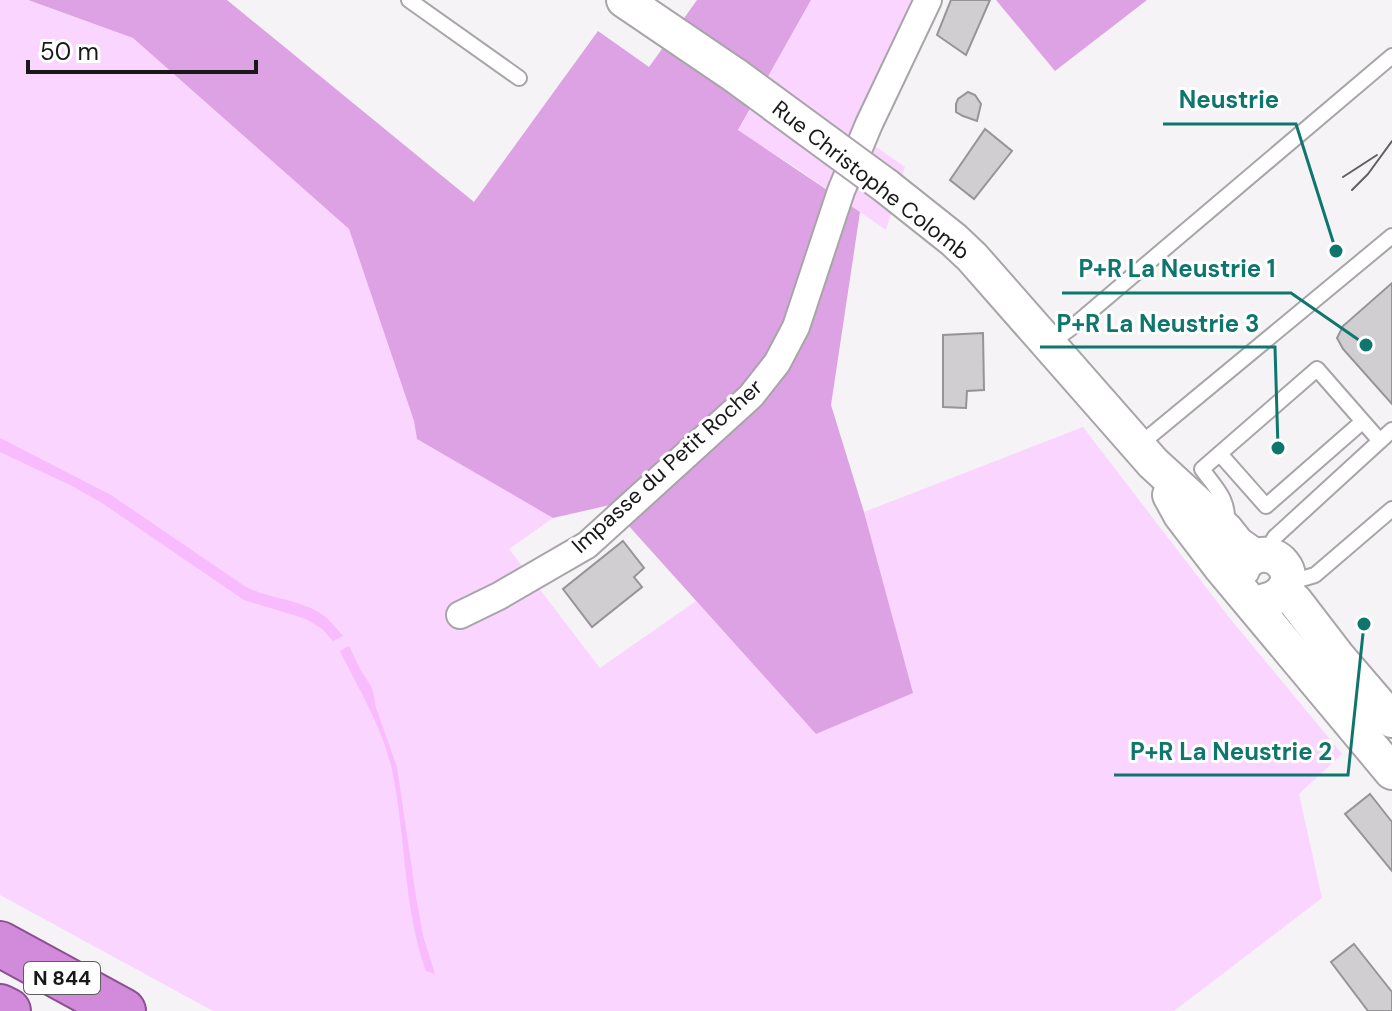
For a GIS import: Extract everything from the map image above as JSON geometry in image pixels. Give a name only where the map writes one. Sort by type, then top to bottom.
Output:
[{"type":"highway","name":"N 844","points":[[0,944],[123,1011]]},
{"type":"highway","name":"N 844","points":[[0,1007],[8,1011]]},
{"type":"street","name":"Rue Christophe Colomb","points":[[624,0],[736,76],[954,240],[1031,323],[1145,455],[1226,530],[1237,544],[1258,555]]},
{"type":"street","name":"Impasse du Petit Rocher","points":[[460,615],[587,545],[751,396],[777,363],[796,327],[841,191],[928,0]]},
{"type":"street","name":"Rue Christophe Colomb","points":[[1145,455],[1181,515],[1220,566],[1392,772]]},
{"type":"street","points":[[1258,555],[1274,556],[1287,572],[1286,587],[1277,598],[1268,601],[1244,594],[1240,577],[1244,564],[1258,555]]},
{"type":"street","points":[[1286,587],[1338,657],[1392,720]]},
{"type":"lane","points":[[409,0],[519,78]]},
{"type":"lane","points":[[1047,345],[1392,56]]},
{"type":"lane","points":[[1145,455],[1392,236]]},
{"type":"lane","points":[[1226,530],[1228,514],[1222,494],[1202,469],[1317,369],[1380,441]]},
{"type":"lane","points":[[1220,454],[1266,506],[1362,422]]},
{"type":"lane","points":[[1258,555],[1392,430]]},
{"type":"lane","points":[[1286,587],[1315,575],[1392,509]]},
{"type":"shaded area","points":[[0,0],[27,0],[133,38],[349,229],[414,421],[417,439],[553,518],[509,549],[600,668],[696,601],[816,734],[912,692],[864,512],[1083,427],[1228,616],[1342,754],[1299,794],[1322,898],[1174,1011],[213,1011],[0,895]]},
{"type":"shaded area","points":[[28,0],[227,0],[474,202],[598,31],[649,67],[697,0],[811,0],[738,130],[860,212],[831,405],[864,512],[913,693],[816,734],[610,505],[553,518],[417,439],[414,421],[349,229],[133,38]]},
{"type":"shaded area","points":[[811,0],[913,0],[852,130],[905,167],[886,230],[738,131]]},
{"type":"shaded area","points":[[996,0],[1147,0],[1055,71]]},
{"type":"shaded area","points":[[0,438],[111,495],[246,587],[319,612],[343,636],[333,641],[306,619],[244,600],[102,503],[0,452]]},
{"type":"shaded area","points":[[349,646],[372,688],[397,767],[423,936],[435,974],[426,971],[413,922],[397,795],[388,754],[340,651]]},
{"type":"building","points":[[951,0],[990,0],[966,55],[937,35]]},
{"type":"building","points":[[968,92],[975,95],[981,104],[977,121],[956,112],[958,99]]},
{"type":"building","points":[[985,129],[1012,151],[974,199],[950,180]]},
{"type":"building","points":[[1392,283],[1392,404],[1343,349],[1337,338],[1343,326]]},
{"type":"building","points":[[983,333],[984,390],[967,391],[966,408],[943,407],[943,335]]},
{"type":"building","points":[[623,541],[644,568],[634,577],[642,587],[592,627],[563,589]]},
{"type":"building","points":[[1370,794],[1392,822],[1392,871],[1345,814]]},
{"type":"building","points":[[1354,944],[1392,992],[1392,1011],[1368,1011],[1331,962]]},
{"type":"tram line","points":[[1352,190],[1392,141]]},
{"type":"tram line","points":[[1343,177],[1377,155]]},
{"type":"place","name":"Neustrie","points":[[1336,251]]},
{"type":"place","name":"P+R La Neustrie 1","points":[[1366,345]]},
{"type":"place","name":"P+R La Neustrie 3","points":[[1278,448]]},
{"type":"place","name":"P+R La Neustrie 2","points":[[1364,624]]}]
